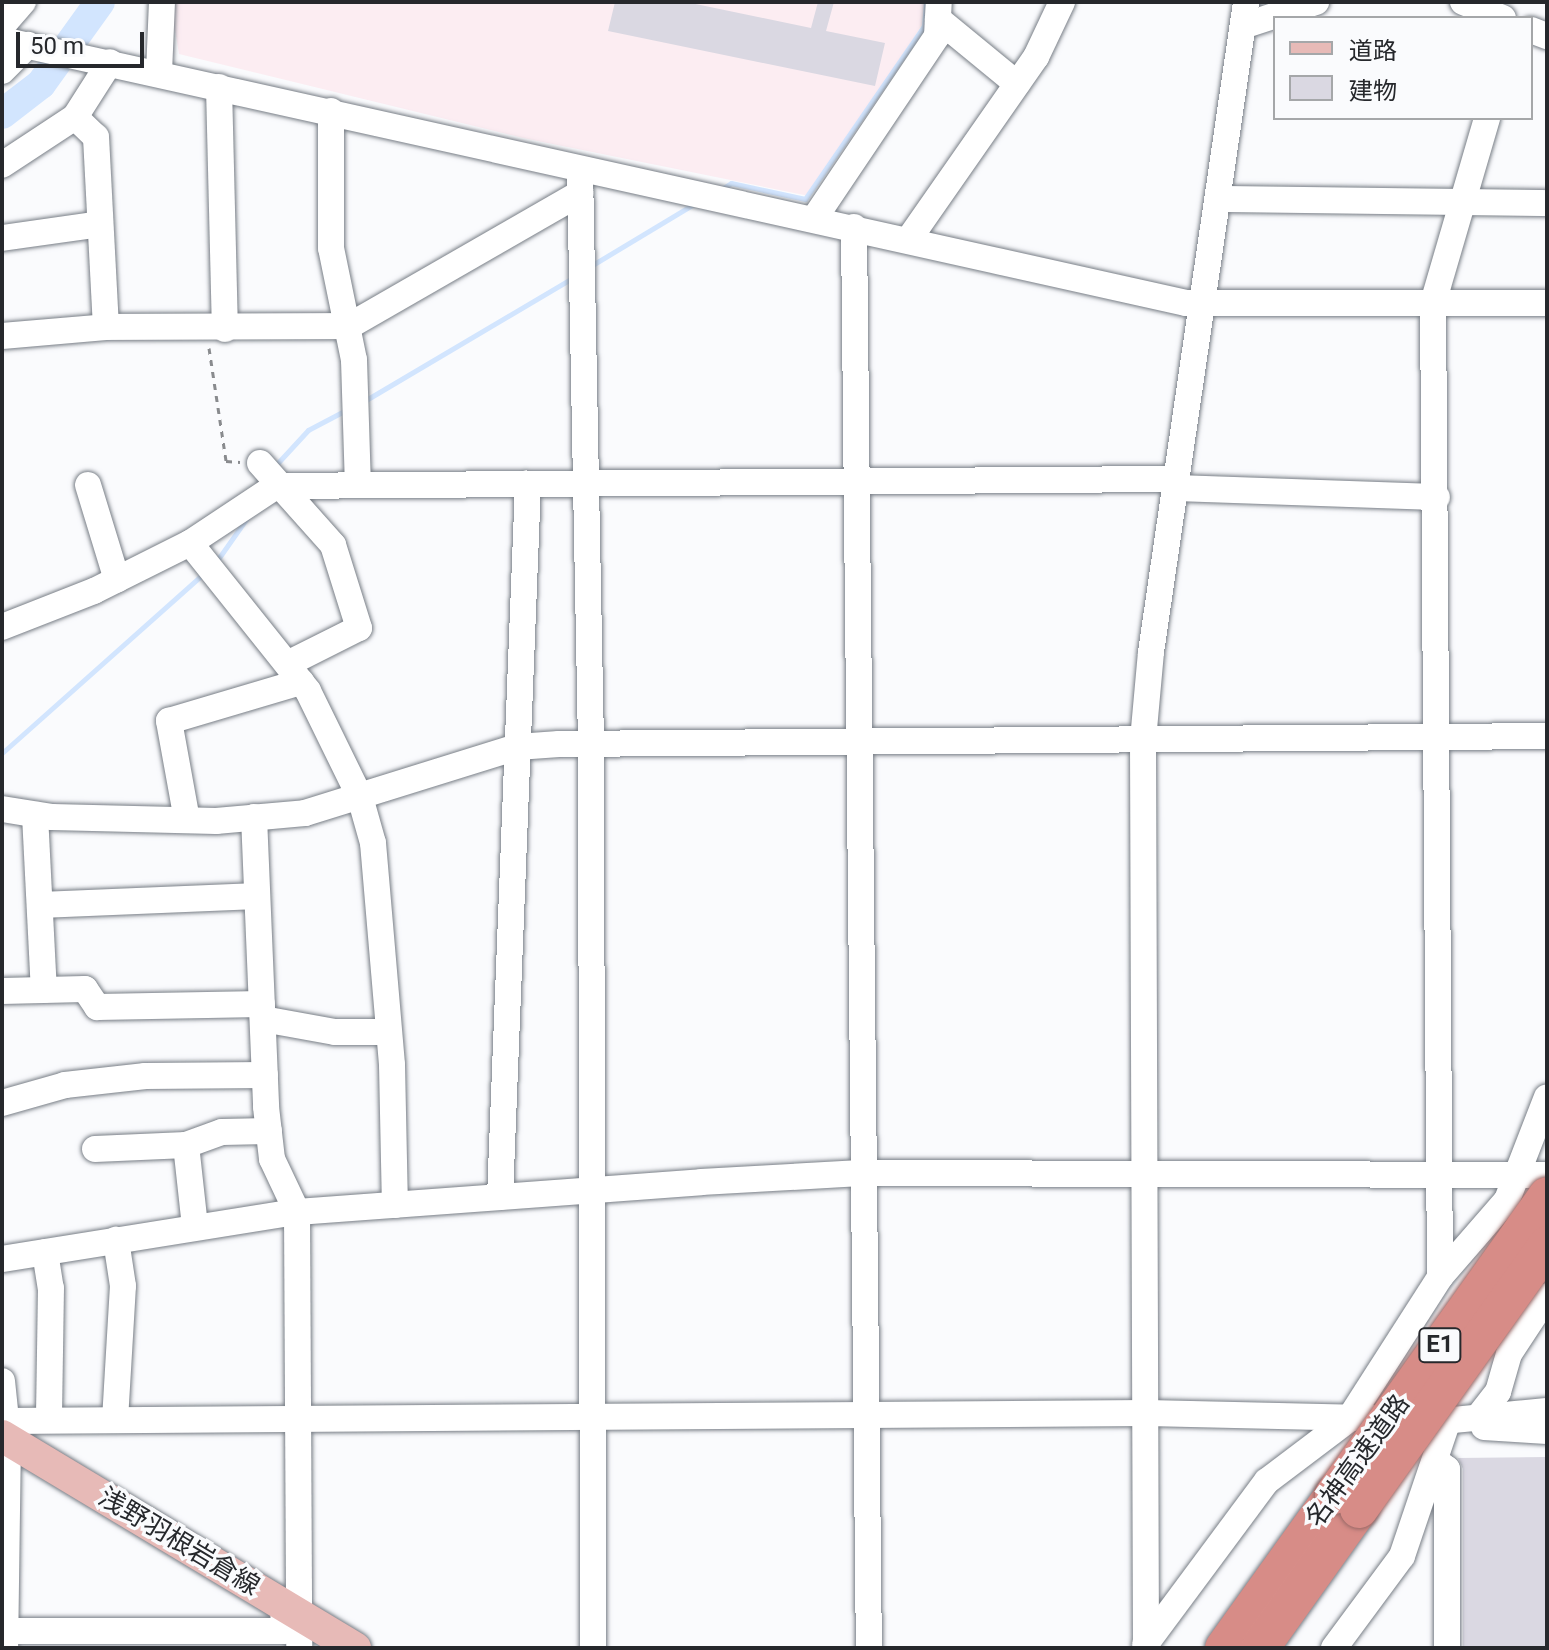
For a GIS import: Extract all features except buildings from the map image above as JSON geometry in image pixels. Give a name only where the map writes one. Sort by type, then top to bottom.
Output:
[{"type":"highway","name":"名神高速道路","points":[[1260,1648],[1346,1502],[1547,1196]]},
{"type":"highway","name":"名神高速道路","points":[[1224,1648],[1346,1502],[1547,1245]]},
{"type":"main road","name":"浅野羽根岩倉線","points":[[5,1432],[355,1648]]},
{"type":"street","points":[[2,26],[23,2]]},
{"type":"street","points":[[159,73],[162,2]]},
{"type":"street","points":[[909,239],[1017,84],[1057,21],[1062,2]]},
{"type":"street","points":[[1146,1647],[1143,740],[1176,483],[1206,303],[1245,14],[1316,2]]},
{"type":"street","points":[[1463,2],[1498,16]]},
{"type":"street","points":[[939,10],[1017,84]]},
{"type":"street","points":[[814,219],[937,36],[939,10]]},
{"type":"street","points":[[2,71],[15,42],[331,111],[580,182],[814,219],[1186,303],[1547,303]]},
{"type":"street","points":[[2,165],[75,117],[110,62]]},
{"type":"street","points":[[217,329],[219,87]]},
{"type":"street","points":[[331,111],[331,248],[349,326],[358,485]]},
{"type":"street","points":[[75,117],[96,137],[106,327]]},
{"type":"street","points":[[1440,1277],[1437,497],[1433,303],[1486,120]]},
{"type":"street","points":[[2,336],[106,327],[217,329],[349,326],[580,182]]},
{"type":"street","points":[[580,182],[591,743],[594,1190],[590,1417],[593,1648]]},
{"type":"street","points":[[1219,199],[1547,203]]},
{"type":"street","points":[[2,238],[100,224]]},
{"type":"street","points":[[854,227],[861,1173],[869,1648]]},
{"type":"street","points":[[187,820],[169,721],[294,673],[359,628],[333,545],[276,486],[260,463]]},
{"type":"street","points":[[2,627],[117,580],[190,543],[276,486],[857,481],[1176,483],[1437,497]]},
{"type":"street","points":[[500,1197],[528,484]]},
{"type":"street","points":[[88,485],[117,580]]},
{"type":"street","points":[[190,543],[294,673],[360,797],[373,843],[388,1032],[395,1205]]},
{"type":"street","points":[[2,809],[35,815],[187,820],[305,813],[517,747],[591,743],[1547,736]]},
{"type":"street","points":[[35,815],[44,990]]},
{"type":"street","points":[[254,817],[265,1075],[272,1159],[297,1212],[299,1417],[291,1610],[299,1648]]},
{"type":"street","points":[[41,905],[257,896]]},
{"type":"street","points":[[2,991],[85,989],[97,1007],[262,1012],[335,1032],[388,1032]]},
{"type":"street","points":[[2,1103],[65,1085],[145,1076],[265,1075]]},
{"type":"street","points":[[1146,1647],[1267,1481],[1349,1419],[1440,1277],[1507,1200],[1547,1097]]},
{"type":"street","points":[[95,1149],[186,1145],[222,1132],[269,1131]]},
{"type":"street","points":[[186,1145],[195,1226]]},
{"type":"street","points":[[2,1259],[297,1212],[861,1173],[1547,1175]]},
{"type":"street","points":[[115,1420],[123,1286],[116,1240]]},
{"type":"street","points":[[45,1252],[51,1288],[49,1420]]},
{"type":"street","points":[[1479,1416],[1498,1392],[1501,1373],[1547,1296]]},
{"type":"street","points":[[1501,1373],[1510,1391],[1542,1418]]},
{"type":"street","points":[[2,1381],[5,1432],[4,1640],[284,1631],[291,1610]]},
{"type":"street","points":[[5,1432],[49,1420],[299,1417],[1147,1413],[1349,1419],[1542,1418]]},
{"type":"street","points":[[1450,1420],[1505,1432],[1542,1418]]},
{"type":"street","points":[[1334,1648],[1402,1556],[1450,1420]]},
{"type":"street","points":[[1435,1460],[1447,1469],[1447,1648]]},
{"type":"path","points":[[217,329],[209,376],[226,461],[260,463]]},
{"type":"shaded area","points":[[165,2],[924,2],[922,25],[809,196],[523,138],[179,54],[175,30],[164,27]]},
{"type":"waterway","points":[[2,114],[41,84],[100,2]]},
{"type":"waterway","points":[[720,190],[731,183],[805,199],[924,26],[926,2]]},
{"type":"waterway","points":[[589,267],[694,204]]},
{"type":"waterway","points":[[366,400],[574,277]]},
{"type":"waterway","points":[[274,467],[308,430],[346,410]]},
{"type":"waterway","points":[[216,562],[249,515]]},
{"type":"waterway","points":[[2,753],[203,574]]}]
